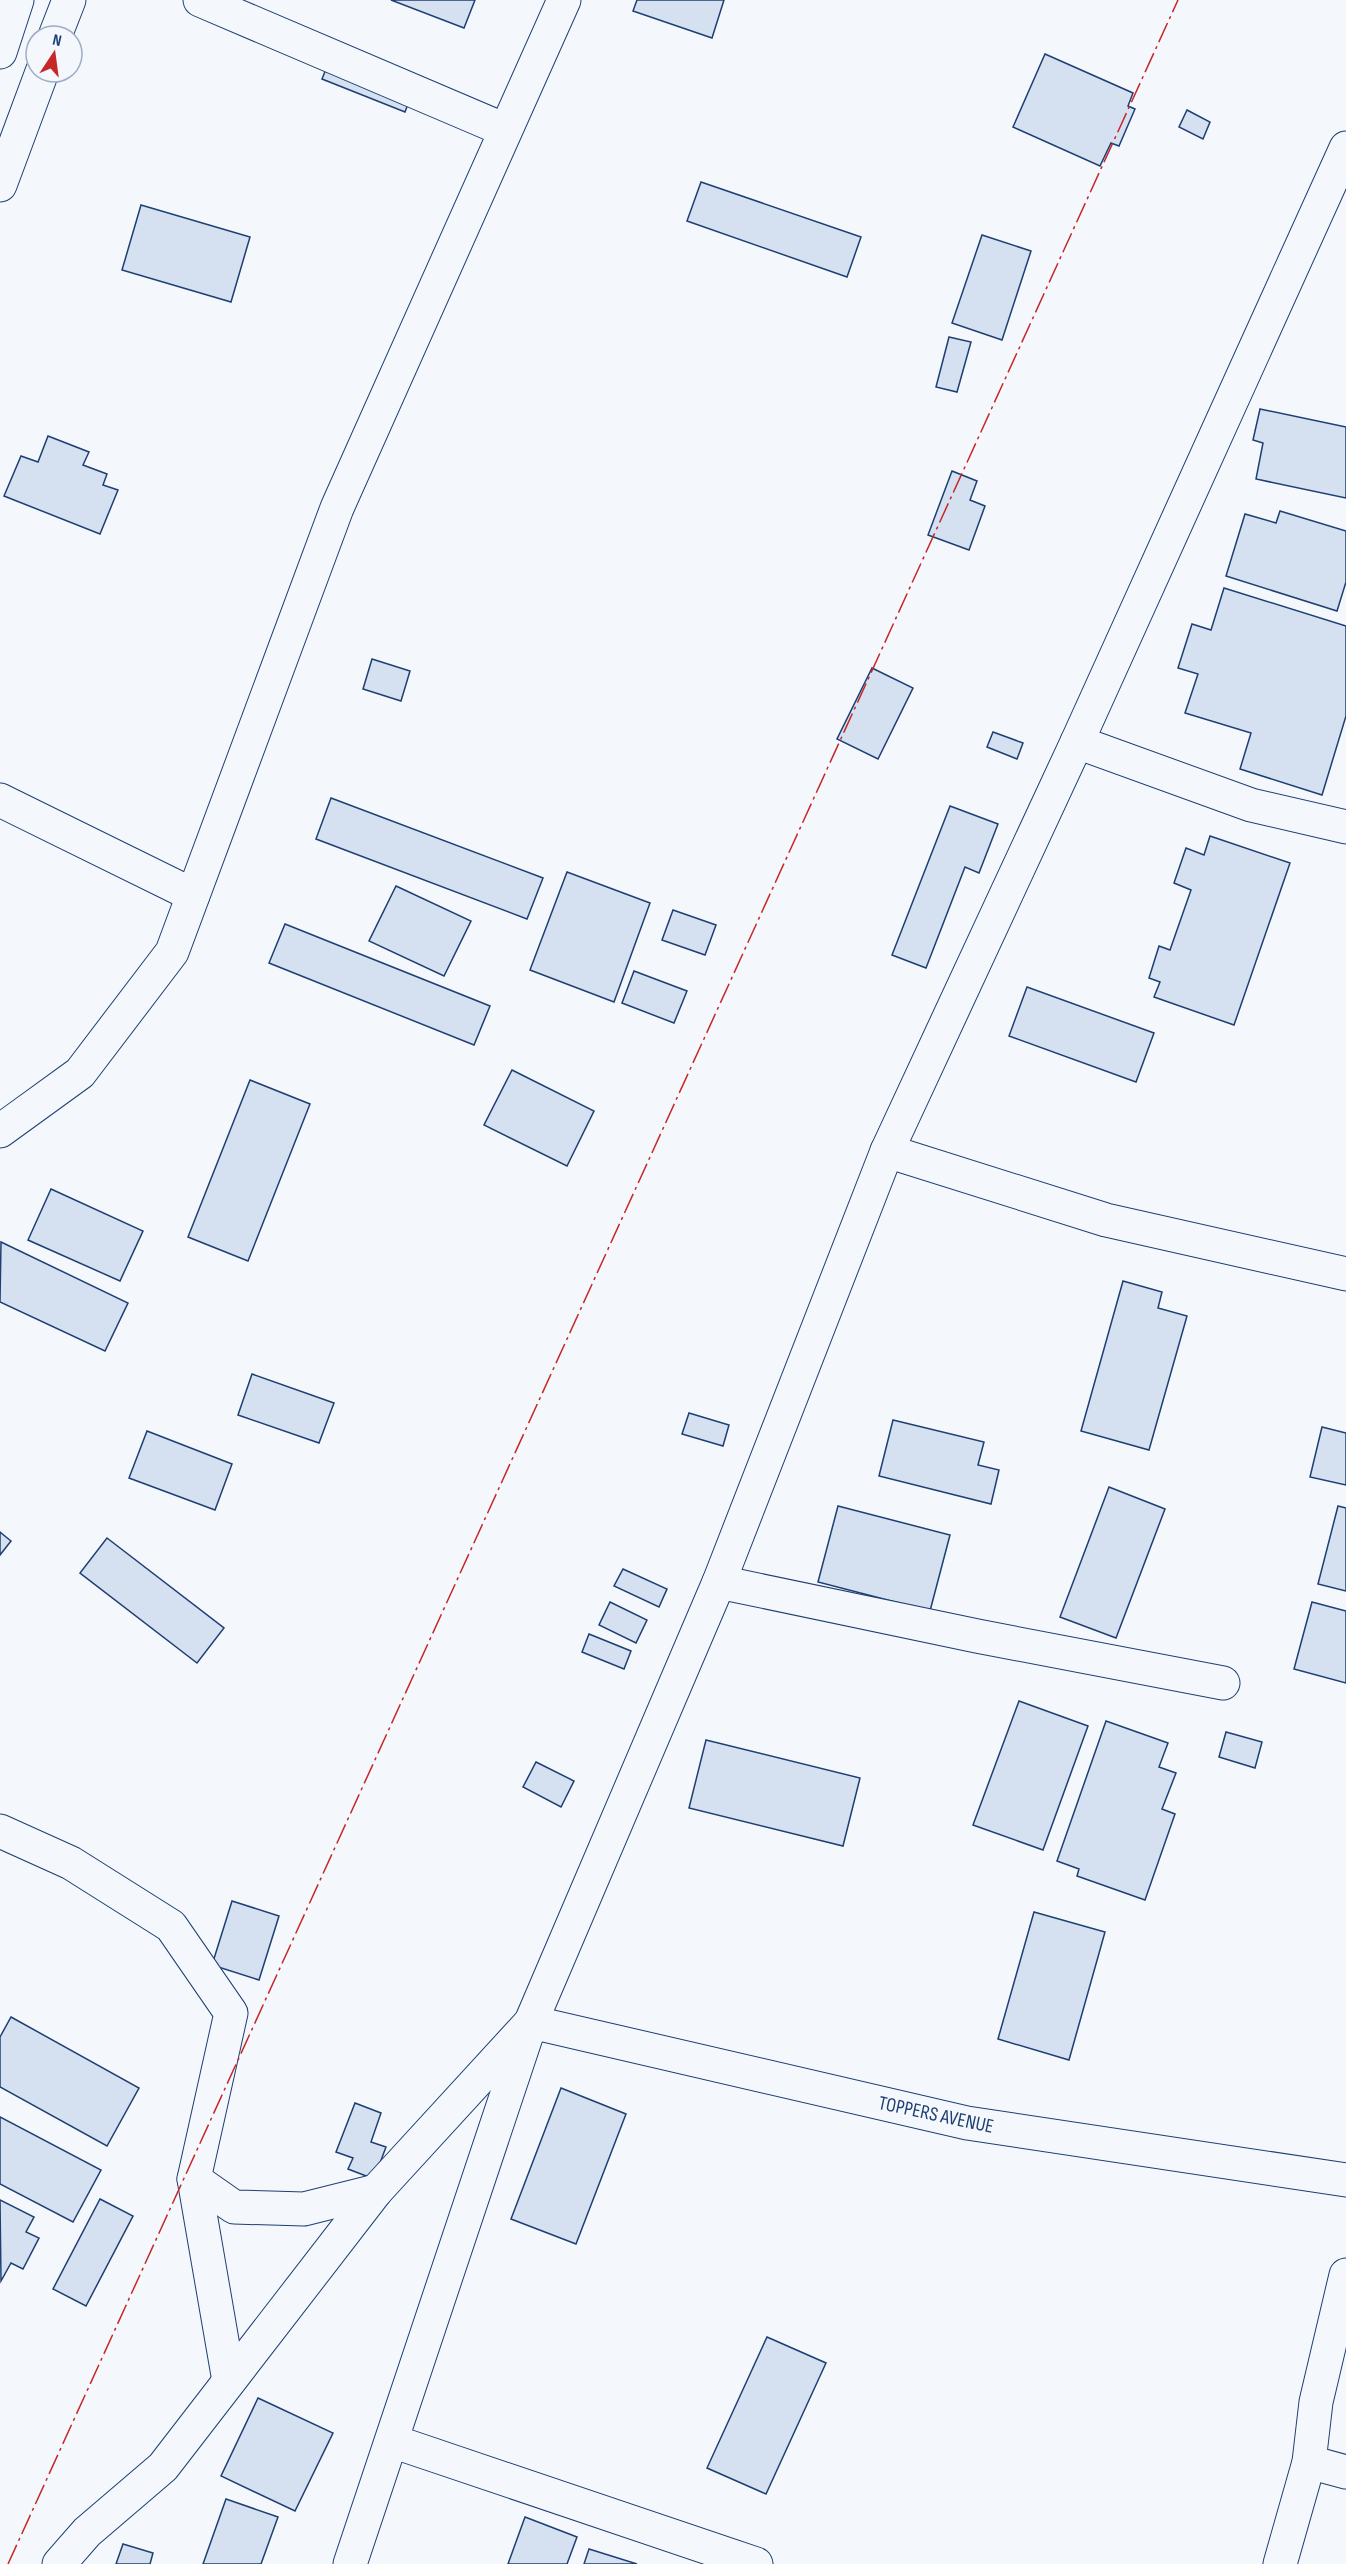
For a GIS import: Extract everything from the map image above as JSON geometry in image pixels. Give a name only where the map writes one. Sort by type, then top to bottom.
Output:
[{"type":"street","points":[[0,52],[17,0]]},
{"type":"street","points":[[60,24],[69,0]]},
{"type":"street","points":[[200,0],[505,130]]},
{"type":"street","points":[[0,1131],[80,1073],[172,952],[337,508],[564,0]]},
{"type":"street","points":[[0,185],[38,84]]},
{"type":"street","points":[[350,2564],[531,2022],[719,1582],[887,1151],[1077,742],[1346,148]]},
{"type":"street","points":[[1077,742],[1251,805],[1346,827]]},
{"type":"street","points":[[0,800],[194,895]]},
{"type":"street","points":[[887,1151],[1106,1220],[1346,1274]]},
{"type":"street","points":[[719,1582],[976,1636],[1223,1683]]},
{"type":"street","points":[[0,1831],[71,1863],[171,1926],[231,2013],[194,2178],[229,2382]]},
{"type":"street","points":[[59,2564],[87,2532],[163,2467],[376,2191],[531,2022]]},
{"type":"street","name":"TOPPERS AVENUE","points":[[531,2022],[967,2124],[1346,2180]]},
{"type":"street","points":[[194,2178],[234,2206],[303,2209],[376,2191]]},
{"type":"street","points":[[1280,2564],[1309,2462],[1316,2402],[1346,2275]]},
{"type":"street","points":[[392,2441],[756,2564]]},
{"type":"street","points":[[1309,2462],[1346,2472]]},
{"type":"building","points":[[391,0],[475,0],[464,28]]},
{"type":"building","points":[[637,0],[724,0],[712,38],[633,11]]},
{"type":"building","points":[[1045,54],[1133,93],[1128,106],[1135,109],[1119,146],[1111,143],[1100,166],[1013,127]]},
{"type":"building","points":[[328,64],[411,96],[405,112],[322,79]]},
{"type":"building","points":[[1187,110],[1210,122],[1203,139],[1179,127]]},
{"type":"building","points":[[701,182],[861,237],[847,277],[687,221]]},
{"type":"building","points":[[141,205],[250,237],[231,302],[122,270]]},
{"type":"building","points":[[982,235],[1031,251],[1002,340],[952,323]]},
{"type":"building","points":[[949,337],[971,342],[957,392],[936,387]]},
{"type":"building","points":[[1260,409],[1346,427],[1346,498],[1256,479],[1263,443],[1253,440]]},
{"type":"building","points":[[48,436],[89,452],[83,465],[107,474],[103,485],[118,490],[100,534],[4,496],[21,456],[38,462]]},
{"type":"building","points":[[952,471],[977,481],[970,500],[985,506],[969,550],[928,535]]},
{"type":"building","points":[[1280,511],[1346,531],[1346,582],[1337,611],[1226,576],[1245,514],[1276,523]]},
{"type":"building","points":[[1224,588],[1346,626],[1346,716],[1322,795],[1240,769],[1251,733],[1185,713],[1198,674],[1178,668],[1192,624],[1211,630]]},
{"type":"building","points":[[372,659],[410,671],[401,701],[363,689]]},
{"type":"building","points":[[872,668],[913,688],[878,759],[837,739]]},
{"type":"building","points":[[993,732],[1023,743],[1017,759],[987,747]]},
{"type":"building","points":[[331,798],[543,878],[527,919],[316,839]]},
{"type":"building","points":[[950,806],[998,824],[979,873],[965,867],[926,968],[892,955]]},
{"type":"building","points":[[1210,836],[1290,863],[1234,1025],[1154,997],[1160,982],[1149,978],[1159,946],[1170,950],[1191,890],[1174,883],[1186,848],[1204,855]]},
{"type":"building","points":[[567,872],[650,903],[614,1002],[530,970]]},
{"type":"building","points":[[396,886],[471,921],[444,976],[369,941]]},
{"type":"building","points":[[673,910],[716,925],[705,955],[662,940]]},
{"type":"building","points":[[285,924],[490,1006],[474,1045],[269,963]]},
{"type":"building","points":[[634,971],[687,991],[674,1023],[622,1003]]},
{"type":"building","points":[[1027,987],[1154,1033],[1136,1082],[1009,1036]]},
{"type":"building","points":[[512,1070],[594,1111],[567,1166],[484,1125]]},
{"type":"building","points":[[250,1080],[310,1104],[248,1261],[188,1237]]},
{"type":"building","points":[[51,1189],[143,1231],[120,1281],[28,1240]]},
{"type":"building","points":[[1,1242],[128,1303],[105,1351],[0,1302]]},
{"type":"building","points":[[1123,1281],[1162,1292],[1158,1308],[1187,1316],[1149,1450],[1081,1431]]},
{"type":"building","points":[[252,1374],[334,1403],[319,1443],[238,1415]]},
{"type":"building","points":[[689,1413],[729,1425],[723,1446],[682,1434]]},
{"type":"building","points":[[893,1420],[984,1442],[978,1465],[999,1470],[991,1504],[879,1476]]},
{"type":"building","points":[[1322,1427],[1346,1433],[1346,1485],[1310,1477]]},
{"type":"building","points":[[147,1431],[232,1464],[215,1510],[129,1478]]},
{"type":"building","points":[[1109,1487],[1165,1509],[1116,1638],[1060,1617]]},
{"type":"building","points":[[838,1506],[950,1535],[930,1611],[818,1582]]},
{"type":"building","points":[[1338,1506],[1346,1508],[1346,1591],[1318,1584]]},
{"type":"building","points":[[0,1532],[11,1541],[0,1555]]},
{"type":"building","points":[[107,1538],[224,1628],[197,1663],[80,1573]]},
{"type":"building","points":[[623,1569],[667,1589],[659,1607],[614,1586]]},
{"type":"building","points":[[610,1602],[647,1620],[636,1643],[599,1625]]},
{"type":"building","points":[[1312,1602],[1346,1611],[1346,1683],[1294,1669]]},
{"type":"building","points":[[589,1634],[631,1651],[624,1669],[582,1652]]},
{"type":"building","points":[[1019,1701],[1088,1726],[1043,1850],[973,1825]]},
{"type":"building","points":[[1106,1721],[1168,1743],[1159,1767],[1176,1773],[1162,1809],[1175,1814],[1145,1900],[1077,1876],[1079,1869],[1057,1861]]},
{"type":"building","points":[[1226,1732],[1262,1742],[1255,1768],[1219,1757]]},
{"type":"building","points":[[706,1740],[860,1778],[843,1846],[689,1808]]},
{"type":"building","points":[[536,1762],[574,1781],[561,1807],[523,1787]]},
{"type":"building","points":[[232,1901],[279,1916],[259,1980],[212,1965]]},
{"type":"building","points":[[1034,1912],[1105,1932],[1069,2060],[998,2039]]},
{"type":"building","points":[[11,2017],[139,2088],[107,2146],[0,2087],[0,2037]]},
{"type":"building","points":[[561,2088],[626,2114],[576,2244],[511,2219]]},
{"type":"building","points":[[355,2103],[381,2113],[371,2142],[386,2147],[374,2179],[348,2169],[353,2158],[336,2152]]},
{"type":"building","points":[[0,2117],[101,2170],[73,2222],[0,2184]]},
{"type":"building","points":[[100,2199],[133,2216],[86,2306],[53,2289]]},
{"type":"building","points":[[0,2200],[34,2217],[26,2232],[39,2238],[23,2269],[11,2263],[1,2281]]},
{"type":"building","points":[[767,2337],[826,2363],[766,2494],[707,2468]]},
{"type":"building","points":[[258,2398],[333,2433],[295,2511],[221,2476]]},
{"type":"building","points":[[226,2499],[278,2517],[261,2564],[203,2564]]},
{"type":"building","points":[[525,2517],[577,2537],[567,2564],[508,2564]]},
{"type":"building","points":[[123,2544],[153,2553],[150,2564],[116,2564]]},
{"type":"building","points":[[589,2549],[637,2564],[584,2564]]},
{"type":"power","points":[[8,2564],[1178,0]]}]
